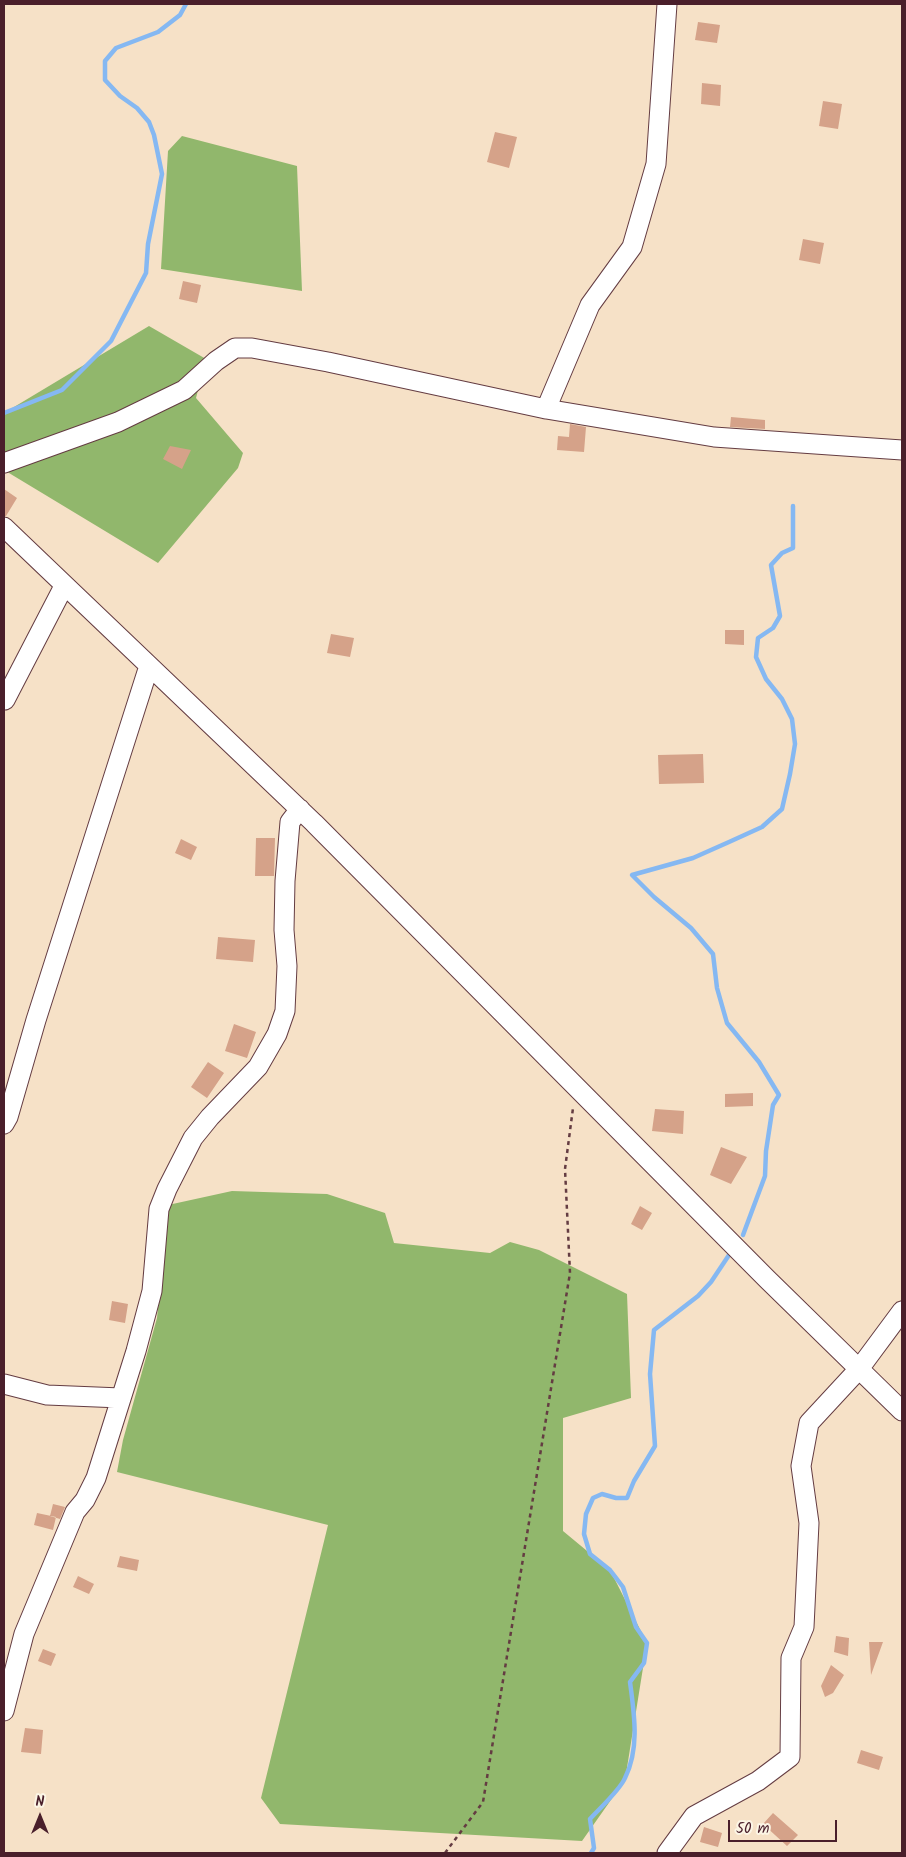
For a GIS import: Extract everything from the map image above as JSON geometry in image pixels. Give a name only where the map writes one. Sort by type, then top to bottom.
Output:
[{"type":"street","points":[[546,409],[590,305],[632,247],[656,164],[666,4]]},
{"type":"street","points":[[4,463],[118,422],[184,390],[216,361],[236,348],[252,348],[328,362],[546,409],[714,437],[902,450]]},
{"type":"street","points":[[4,527],[300,809],[767,1279],[902,1411]]},
{"type":"street","points":[[6,700],[64,586]]},
{"type":"street","points":[[4,1124],[8,1117],[36,1020],[149,666]]},
{"type":"street","points":[[4,1711],[24,1634],[75,1512],[85,1500],[96,1478],[136,1351],[152,1291],[159,1208],[193,1138],[258,1067],[277,1034],[285,1011],[287,966],[284,930],[285,881],[290,822],[300,809]]},
{"type":"street","points":[[667,1853],[694,1816],[758,1781],[790,1757],[791,1658],[804,1627],[809,1523],[801,1466],[809,1423],[859,1369],[902,1311]]},
{"type":"street","points":[[4,1384],[47,1395],[121,1398]]},
{"type":"path","points":[[445,1853],[483,1802],[570,1273],[564,1169],[574,1107],[583,1094]]},
{"type":"green space","points":[[182,136],[297,166],[302,291],[161,269],[168,151]]},
{"type":"green space","points":[[149,326],[206,359],[196,398],[243,453],[238,468],[158,563],[4,470],[4,413]]},
{"type":"green space","points":[[232,1191],[327,1194],[385,1213],[394,1243],[490,1253],[510,1242],[539,1250],[627,1294],[631,1398],[563,1418],[563,1531],[610,1570],[647,1643],[625,1780],[582,1841],[280,1824],[261,1798],[328,1525],[117,1472],[123,1440],[157,1318],[168,1205]]},
{"type":"building","points":[[698,22],[720,25],[717,43],[695,40]]},
{"type":"building","points":[[702,83],[721,85],[720,106],[701,104]]},
{"type":"building","points":[[823,101],[842,104],[838,129],[819,126]]},
{"type":"building","points":[[495,132],[517,137],[509,168],[487,162]]},
{"type":"building","points":[[803,239],[824,243],[820,264],[799,260]]},
{"type":"building","points":[[183,281],[201,285],[197,303],[179,299]]},
{"type":"building","points":[[731,417],[765,420],[765,429],[730,427]]},
{"type":"building","points":[[570,424],[586,427],[584,452],[557,450],[558,436],[569,437]]},
{"type":"building","points":[[170,446],[191,450],[182,469],[163,459]]},
{"type":"building","points":[[4,489],[17,498],[6,516],[4,516]]},
{"type":"building","points":[[725,630],[744,630],[744,645],[725,644]]},
{"type":"building","points":[[331,634],[354,638],[350,657],[327,653]]},
{"type":"building","points":[[703,754],[704,783],[659,784],[658,755]]},
{"type":"building","points":[[256,838],[275,838],[274,876],[255,876]]},
{"type":"building","points":[[181,839],[197,847],[191,860],[175,853]]},
{"type":"building","points":[[218,937],[255,940],[253,962],[216,959]]},
{"type":"building","points":[[234,1024],[256,1032],[247,1058],[225,1051]]},
{"type":"building","points":[[208,1062],[224,1073],[207,1098],[191,1087]]},
{"type":"building","points":[[753,1093],[753,1106],[725,1107],[725,1094]]},
{"type":"building","points":[[655,1109],[684,1111],[683,1134],[652,1131]]},
{"type":"building","points":[[721,1147],[747,1157],[731,1184],[710,1175]]},
{"type":"building","points":[[640,1206],[652,1213],[642,1230],[631,1224]]},
{"type":"building","points":[[112,1301],[128,1304],[125,1323],[109,1320]]},
{"type":"building","points":[[53,1504],[65,1507],[60,1519],[50,1516]]},
{"type":"building","points":[[37,1513],[56,1517],[53,1530],[34,1525]]},
{"type":"building","points":[[120,1556],[139,1560],[137,1571],[117,1567]]},
{"type":"building","points":[[78,1576],[94,1584],[89,1594],[73,1587]]},
{"type":"building","points":[[836,1636],[849,1638],[848,1656],[834,1652]]},
{"type":"building","points":[[869,1642],[883,1642],[871,1675]]},
{"type":"building","points":[[43,1649],[56,1654],[51,1666],[38,1661]]},
{"type":"building","points":[[831,1665],[844,1675],[833,1693],[825,1697],[821,1686]]},
{"type":"building","points":[[25,1728],[43,1730],[41,1754],[21,1752]]},
{"type":"building","points":[[861,1750],[883,1757],[879,1770],[857,1763]]},
{"type":"building","points":[[773,1813],[798,1835],[787,1846],[763,1824]]},
{"type":"building","points":[[704,1827],[722,1833],[718,1847],[700,1842]]},
{"type":"waterway","points":[[4,413],[62,390],[111,341],[146,273],[148,244],[162,174],[154,135],[149,122],[137,108],[120,96],[105,80],[105,61],[116,48],[158,32],[180,15],[186,4]]},
{"type":"waterway","points":[[743,1235],[765,1176],[766,1151],[773,1105],[779,1095],[759,1062],[727,1023],[717,988],[713,954],[691,928],[654,897],[632,875],[693,858],[762,827],[782,809],[795,744],[792,719],[782,699],[766,679],[756,657],[758,638],[773,628],[780,616],[771,565],[782,553],[793,548],[793,506]]},
{"type":"waterway","points":[[591,1853],[594,1848],[590,1819],[619,1788],[630,1767],[635,1730],[630,1682],[644,1663],[647,1643],[636,1627],[623,1587],[610,1570],[590,1554],[584,1534],[586,1514],[593,1498],[602,1494],[616,1498],[627,1498],[634,1481],[655,1446],[650,1374],[654,1330],[698,1296],[711,1282],[729,1255]]}]
